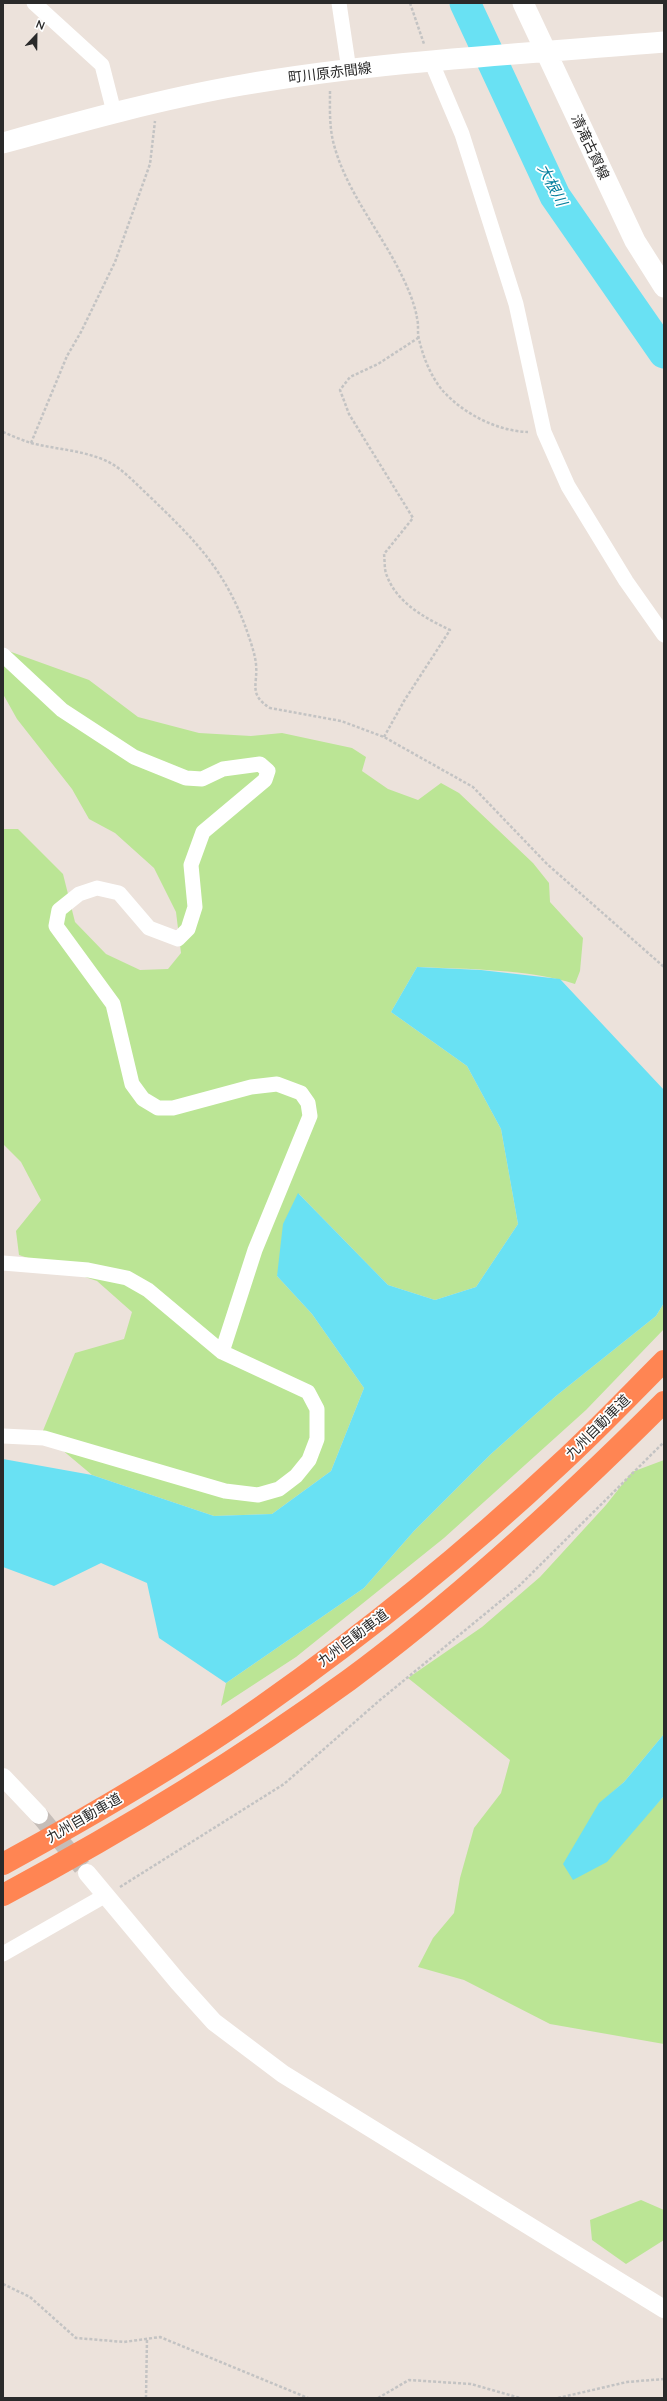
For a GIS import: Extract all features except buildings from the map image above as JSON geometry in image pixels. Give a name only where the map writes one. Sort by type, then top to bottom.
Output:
[{"type":"highway","name":"九州自動車道","points":[[3,1864],[120,1798],[198,1749],[318,1665],[399,1604],[485,1532],[561,1464],[664,1361]]},
{"type":"highway","name":"九州自動車道","points":[[3,1895],[135,1822],[221,1768],[349,1680],[507,1550],[584,1480],[664,1402]]},
{"type":"main road","name":"清滝古賀線","points":[[523,3],[537,52],[635,241],[664,287]]},
{"type":"main road","name":"町川原赤間線","points":[[3,143],[114,112],[242,85],[339,71],[435,61],[664,42]]},
{"type":"street","points":[[34,3],[102,65],[114,112]]},
{"type":"street","points":[[339,3],[339,71]]},
{"type":"street","points":[[435,61],[462,134],[516,304],[544,432],[568,486],[626,581],[664,635]]},
{"type":"street","points":[[3,655],[62,710],[134,757],[186,778],[202,779],[223,769],[260,764],[268,770],[265,780],[203,832],[191,865],[195,906],[188,929],[178,939],[149,928],[119,893],[97,888],[79,894],[59,910],[56,926],[113,1004],[132,1084],[143,1099],[158,1108],[172,1108],[251,1087],[277,1084],[301,1093],[308,1103],[310,1116],[255,1250],[222,1352]]},
{"type":"street","points":[[3,1262],[88,1270],[127,1278],[148,1290],[222,1352],[308,1392],[317,1409],[317,1439],[309,1460],[296,1476],[279,1489],[258,1496],[225,1491],[44,1438],[3,1436]]},
{"type":"street","points":[[3,1777],[39,1815]]},
{"type":"street","points":[[87,1872],[178,1982],[214,2022],[283,2074],[664,2308]]},
{"type":"street","points":[[3,1954],[106,1896]]},
{"type":"path","points":[[410,3],[435,61]]},
{"type":"path","points":[[339,71],[331,131],[334,145],[354,191],[402,276],[417,318],[418,338],[433,375],[443,390],[456,404],[475,416],[517,431],[544,432]]},
{"type":"path","points":[[31,442],[67,356],[81,332],[115,262],[150,164],[155,134],[154,103]]},
{"type":"path","points":[[384,737],[404,701],[450,630],[411,608],[396,594],[386,575],[384,554],[413,518],[349,414],[340,390],[350,377],[378,364],[418,338]]},
{"type":"path","points":[[3,432],[31,442],[83,452],[103,459],[119,468],[182,527],[212,561],[231,591],[242,616],[256,664],[256,694],[262,703],[270,708],[341,720],[384,737],[473,787],[547,864],[664,967]]},
{"type":"path","points":[[106,1896],[284,1784],[380,1700],[520,1586],[664,1442]]},
{"type":"path","points":[[3,2284],[30,2297],[76,2338],[124,2342],[160,2337],[308,2398]]},
{"type":"path","points":[[146,2398],[147,2339]]},
{"type":"path","points":[[378,2398],[409,2380],[471,2384],[520,2398]]},
{"type":"path","points":[[558,2398],[627,2382],[664,2380]]},
{"type":"green space","points":[[3,649],[89,680],[138,717],[199,733],[251,736],[282,733],[352,748],[366,757],[362,771],[388,789],[418,800],[441,783],[459,793],[533,863],[549,883],[550,902],[583,938],[580,971],[575,984],[538,975],[476,969],[417,967],[391,1012],[467,1066],[501,1129],[518,1224],[476,1287],[435,1300],[388,1285],[299,1194],[277,1276],[312,1314],[364,1388],[331,1471],[272,1514],[214,1516],[92,1475],[42,1433],[75,1353],[124,1339],[132,1312],[97,1281],[19,1255],[16,1231],[41,1200],[21,1162],[3,1144],[3,829],[18,829],[63,874],[75,922],[106,954],[140,970],[168,969],[181,953],[176,912],[154,868],[115,833],[89,819],[72,789],[17,719],[3,694]]},
{"type":"green space","points":[[664,1303],[664,1329],[586,1410],[444,1538],[296,1657],[221,1706],[226,1683],[364,1588],[414,1531],[491,1454],[556,1396],[656,1316]]},
{"type":"green space","points":[[664,1460],[664,1734],[624,1782],[599,1804],[639,1823],[664,1796],[664,2044],[550,2024],[464,1980],[418,1967],[433,1938],[454,1913],[460,1878],[474,1828],[501,1793],[510,1760],[408,1678],[482,1627],[540,1577],[606,1505],[632,1472]]},
{"type":"green space","points":[[641,2200],[664,2210],[664,2240],[626,2264],[592,2240],[590,2220]]},
{"type":"water","points":[[417,967],[481,970],[560,979],[664,1090],[664,1303],[656,1316],[556,1396],[491,1454],[414,1531],[364,1588],[226,1683],[159,1638],[147,1583],[101,1563],[54,1586],[3,1567],[3,1459],[92,1475],[214,1516],[272,1514],[331,1471],[364,1388],[312,1314],[277,1276],[283,1224],[298,1193],[388,1285],[435,1300],[476,1287],[518,1224],[501,1129],[467,1066],[391,1012]]},
{"type":"water","points":[[664,1734],[664,1796],[607,1862],[573,1880],[563,1864],[599,1803],[624,1782]]},
{"type":"waterway","name":"大根川","points":[[465,3],[555,196],[664,353]]},
{"type":"tunnel","points":[[39,1815],[82,1867]]}]
